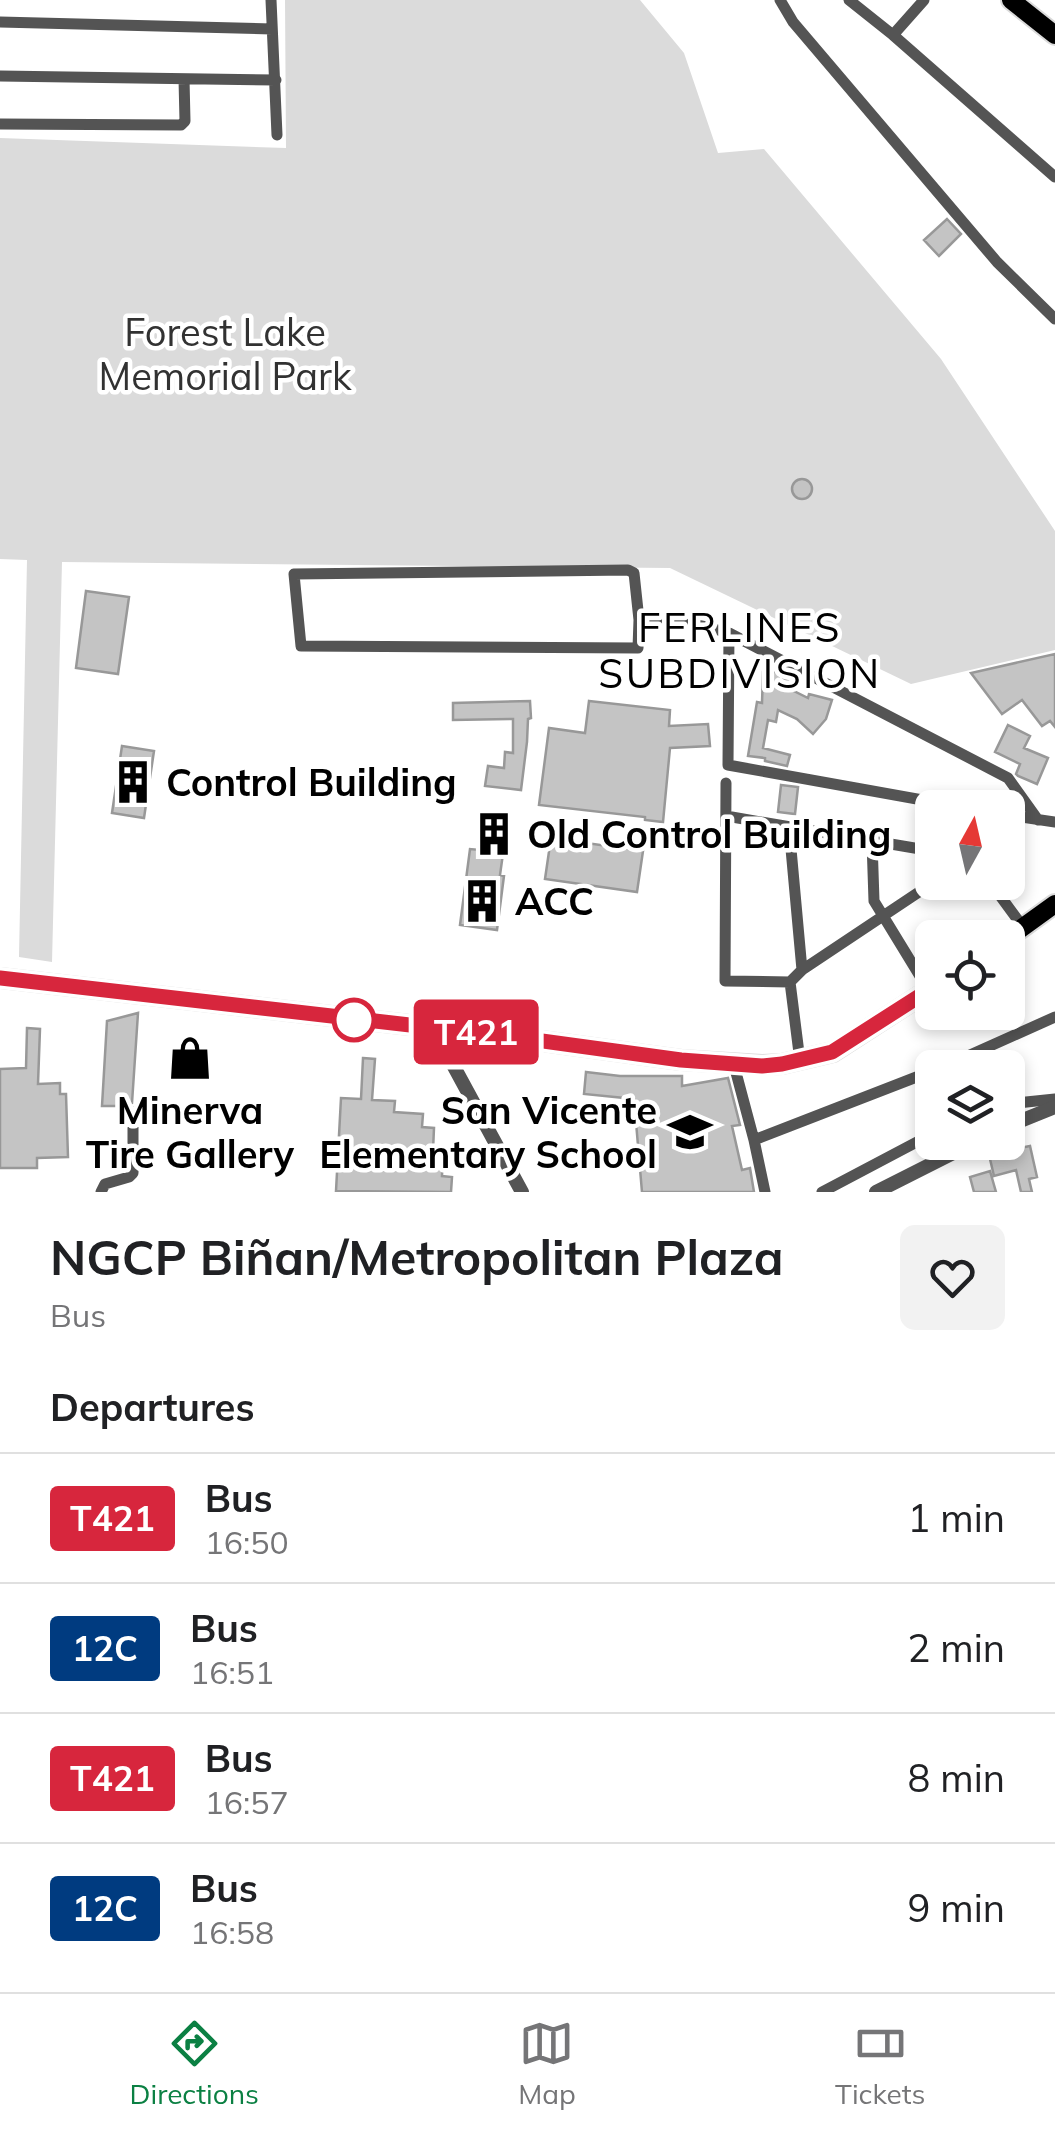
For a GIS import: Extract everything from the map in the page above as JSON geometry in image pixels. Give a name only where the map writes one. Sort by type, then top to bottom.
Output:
[{"type":"highway","points":[[1012,0],[1055,35]]},
{"type":"highway","points":[[1025,926],[1055,904]]},
{"type":"highway","points":[[0,978],[734,1065],[782,1064],[832,1052],[915,1000]]},
{"type":"street","points":[[271,0],[277,135]]},
{"type":"street","points":[[780,0],[794,22],[997,262],[1055,320]]},
{"type":"street","points":[[849,0],[1055,177]]},
{"type":"street","points":[[894,35],[924,0]]},
{"type":"street","points":[[0,22],[272,29]]},
{"type":"street","points":[[1,75],[276,80]]},
{"type":"street","points":[[0,124],[181,125],[185,122],[184,79]]},
{"type":"street","points":[[628,570],[634,573],[639,620],[638,648],[302,646],[294,574],[628,570]]},
{"type":"street","points":[[639,620],[700,625],[729,633],[1008,778],[1038,820]]},
{"type":"street","points":[[729,633],[728,765],[915,799]]},
{"type":"street","points":[[726,782],[725,981],[790,982],[915,895]]},
{"type":"street","points":[[726,816],[915,848]]},
{"type":"street","points":[[1025,817],[1055,822]]},
{"type":"street","points":[[789,827],[802,970]]},
{"type":"street","points":[[872,840],[874,901],[915,965]]},
{"type":"street","points":[[790,982],[800,1061]]},
{"type":"street","points":[[981,1050],[1055,1017]]},
{"type":"street","points":[[433,1028],[522,1192]]},
{"type":"street","points":[[734,1065],[765,1192]]},
{"type":"street","points":[[754,1140],[915,1078]]},
{"type":"street","points":[[1025,1106],[1054,1109]]},
{"type":"street","points":[[1025,1120],[1054,1109]]},
{"type":"street","points":[[101,1192],[105,1184],[133,1173],[133,1112]]},
{"type":"street","points":[[822,1192],[915,1143]]},
{"type":"street","points":[[876,1192],[939,1160]]},
{"type":"green space","name":"Forest Lake Memorial Park","points":[[285,0],[640,0],[684,53],[718,153],[764,149],[941,359],[1055,531],[1055,650],[911,684],[670,568],[62,562],[52,962],[19,957],[27,560],[0,559],[0,138],[286,148]]},
{"type":"building","points":[[947,219],[961,234],[939,256],[924,240]]},
{"type":"building","points":[[798,479],[806,479],[812,489],[806,499],[798,499],[792,493],[792,485]]},
{"type":"building","points":[[86,591],[129,597],[118,674],[76,668]]},
{"type":"building","points":[[1055,654],[1055,727],[1050,721],[1042,726],[1022,700],[1002,714],[971,673]]},
{"type":"building","points":[[763,672],[780,672],[780,678],[788,681],[786,687],[808,698],[809,694],[832,700],[826,719],[813,734],[797,719],[778,710],[776,722],[768,720],[763,748],[790,755],[787,766],[748,756],[757,702],[762,703]]},
{"type":"building","points":[[530,701],[521,790],[485,786],[488,766],[504,768],[505,752],[513,753],[513,719],[453,720],[453,703]]},
{"type":"building","points":[[589,701],[670,710],[669,726],[708,724],[710,746],[670,748],[663,822],[539,805],[549,728],[585,733]]},
{"type":"building","points":[[1008,725],[1030,736],[1024,748],[1048,758],[1037,784],[1016,774],[1020,764],[995,752]]},
{"type":"building","name":"Control Building","points":[[122,746],[154,751],[144,818],[112,813]]},
{"type":"building","points":[[781,785],[798,787],[795,814],[778,812]]},
{"type":"building","points":[[485,815],[508,818],[497,930],[460,925],[470,849],[480,850]]},
{"type":"building","points":[[551,838],[643,851],[637,892],[545,879]]},
{"type":"building","points":[[138,1013],[132,1103],[102,1106],[107,1021]]},
{"type":"building","points":[[27,1028],[40,1029],[38,1084],[60,1083],[60,1094],[66,1094],[68,1157],[37,1158],[37,1168],[0,1168],[0,1069],[26,1068]]},
{"type":"building","points":[[363,1058],[375,1059],[372,1100],[395,1101],[394,1112],[423,1114],[422,1127],[434,1128],[433,1151],[443,1151],[442,1176],[452,1177],[451,1192],[336,1191],[341,1098],[361,1099]]},
{"type":"building","name":"San Vicente Elementary School","points":[[586,1072],[682,1076],[682,1086],[728,1078],[740,1125],[732,1126],[742,1170],[750,1168],[754,1192],[642,1192],[634,1099],[584,1094]]},
{"type":"building","points":[[1030,1146],[1037,1177],[1029,1179],[1032,1192],[1021,1192],[1016,1170],[994,1176],[990,1160],[1025,1160],[1025,1147]]},
{"type":"building","points":[[990,1171],[996,1192],[974,1192],[970,1177]]},
{"type":"bus line","name":"T421","points":[[0,978],[681,1060],[762,1066],[832,1052],[915,999]]},
{"type":"place","name":"Control Building","points":[[133,782]]},
{"type":"place","name":"Old Control Building","points":[[494,834]]},
{"type":"place","name":"ACC","points":[[482,901]]},
{"type":"place","name":"Minerva Tire Gallery","points":[[190,1058]]},
{"type":"place","name":"San Vicente Elementary School","points":[[690,1132]]},
{"type":"district","name":"FERLINES SUBDIVISION","points":[[740,650]]}]
